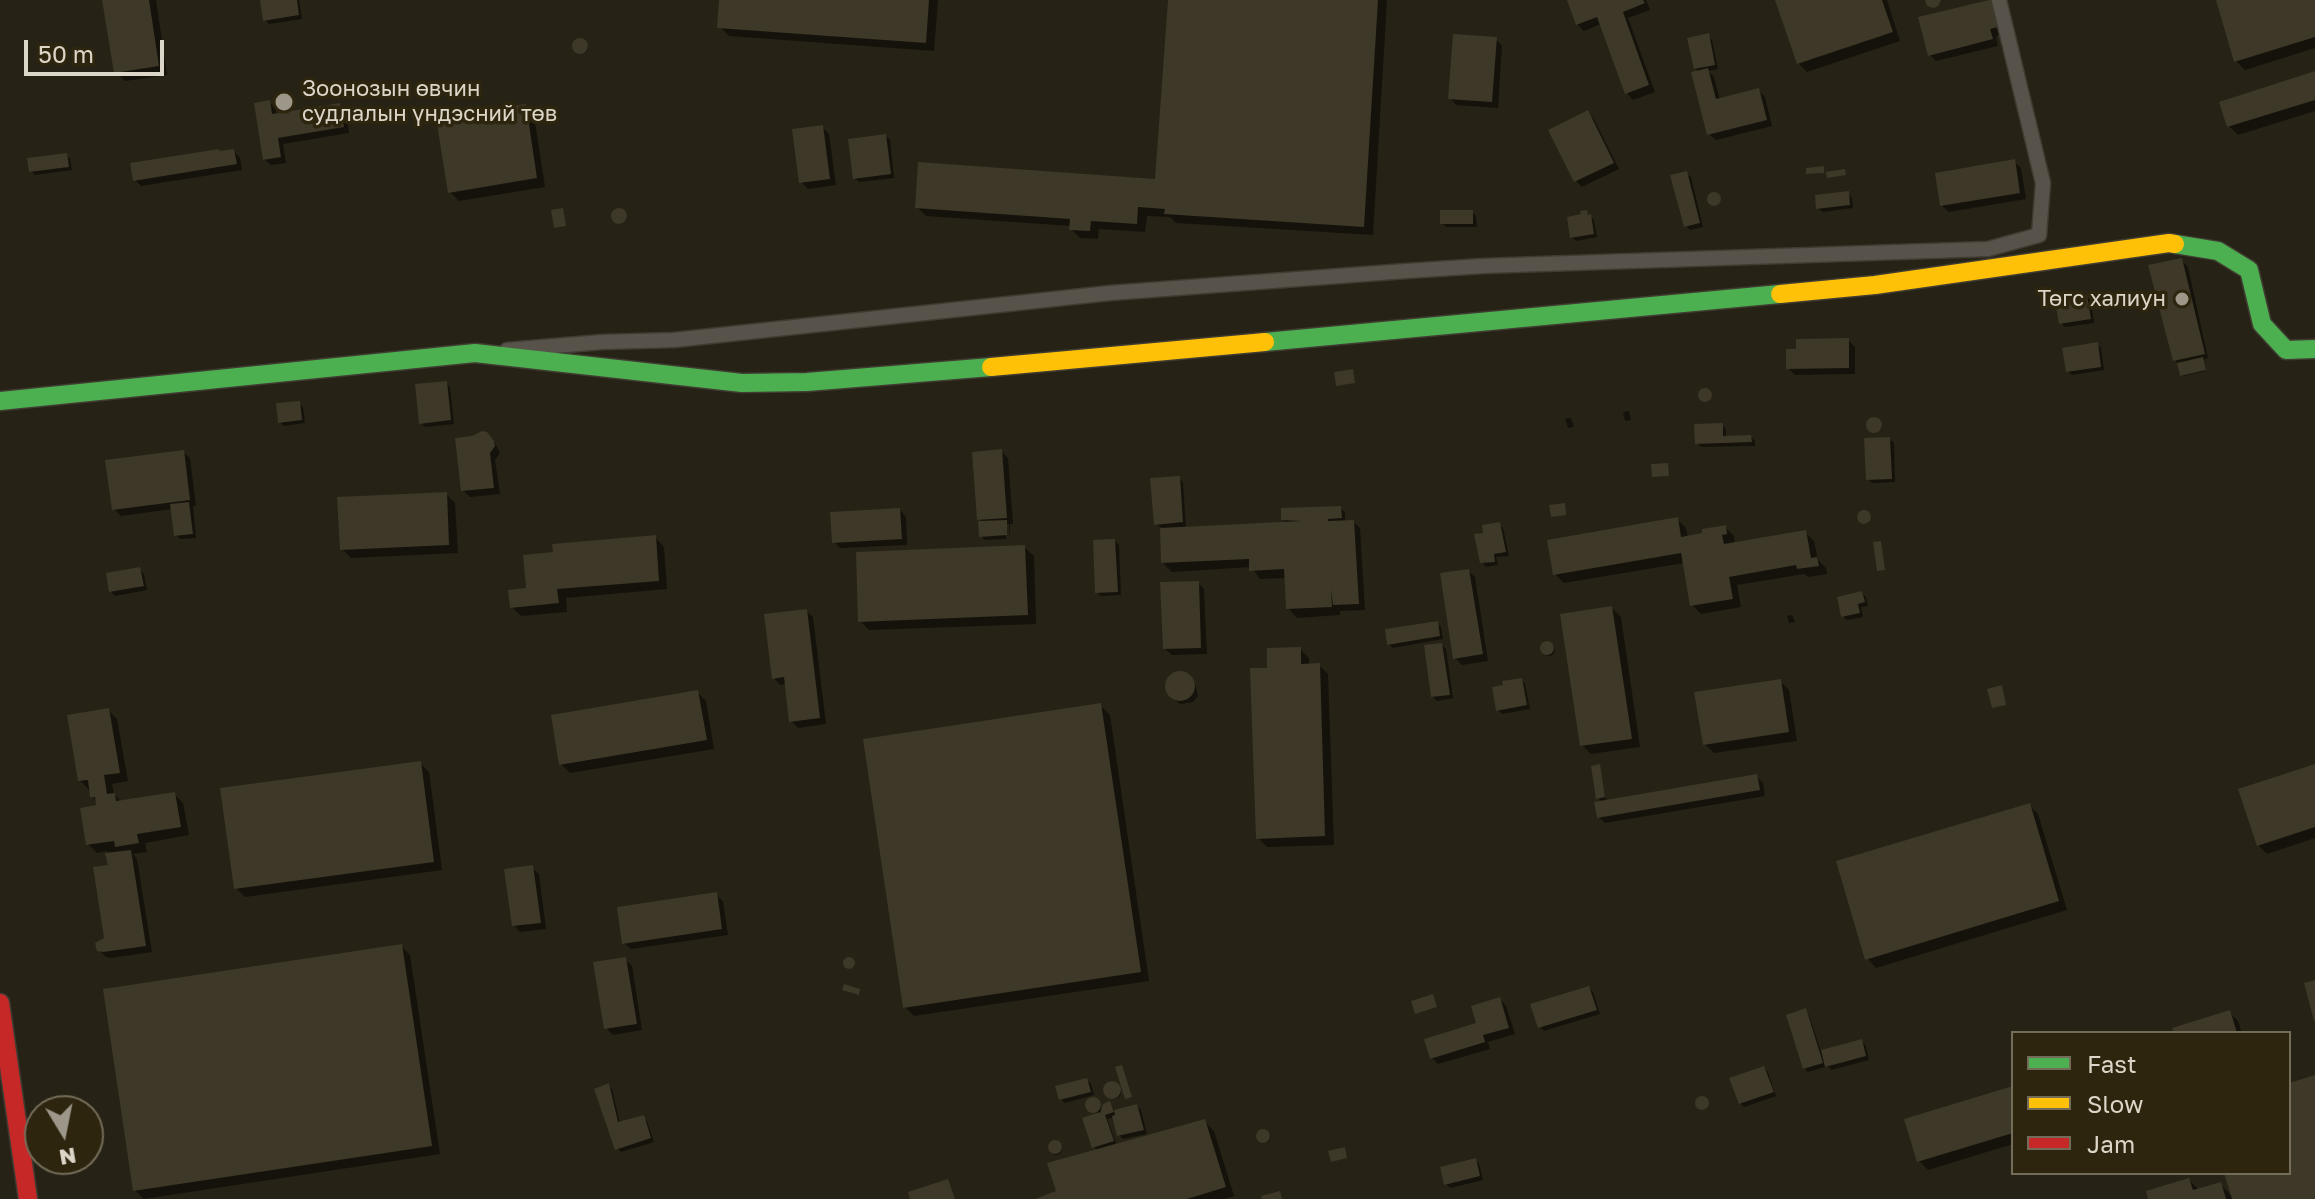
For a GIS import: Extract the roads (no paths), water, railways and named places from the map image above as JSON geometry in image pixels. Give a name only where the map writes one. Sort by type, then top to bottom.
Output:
[{"type":"street","points":[[0,401],[475,353],[602,342],[674,340],[1110,293],[1483,266],[1988,249],[2039,235],[2043,183],[1999,0]]},
{"type":"street","points":[[475,353],[742,383],[807,382],[1887,284],[2169,243],[2218,251],[2249,270],[2262,324],[2286,350],[2315,349]]},
{"type":"street","points":[[0,1003],[28,1199]]},
{"type":"place","name":"Зоонозын өвчин судлалын үндэсний төв","points":[[284,102]]},
{"type":"place","name":"Төгс халиун","points":[[2182,299]]}]
